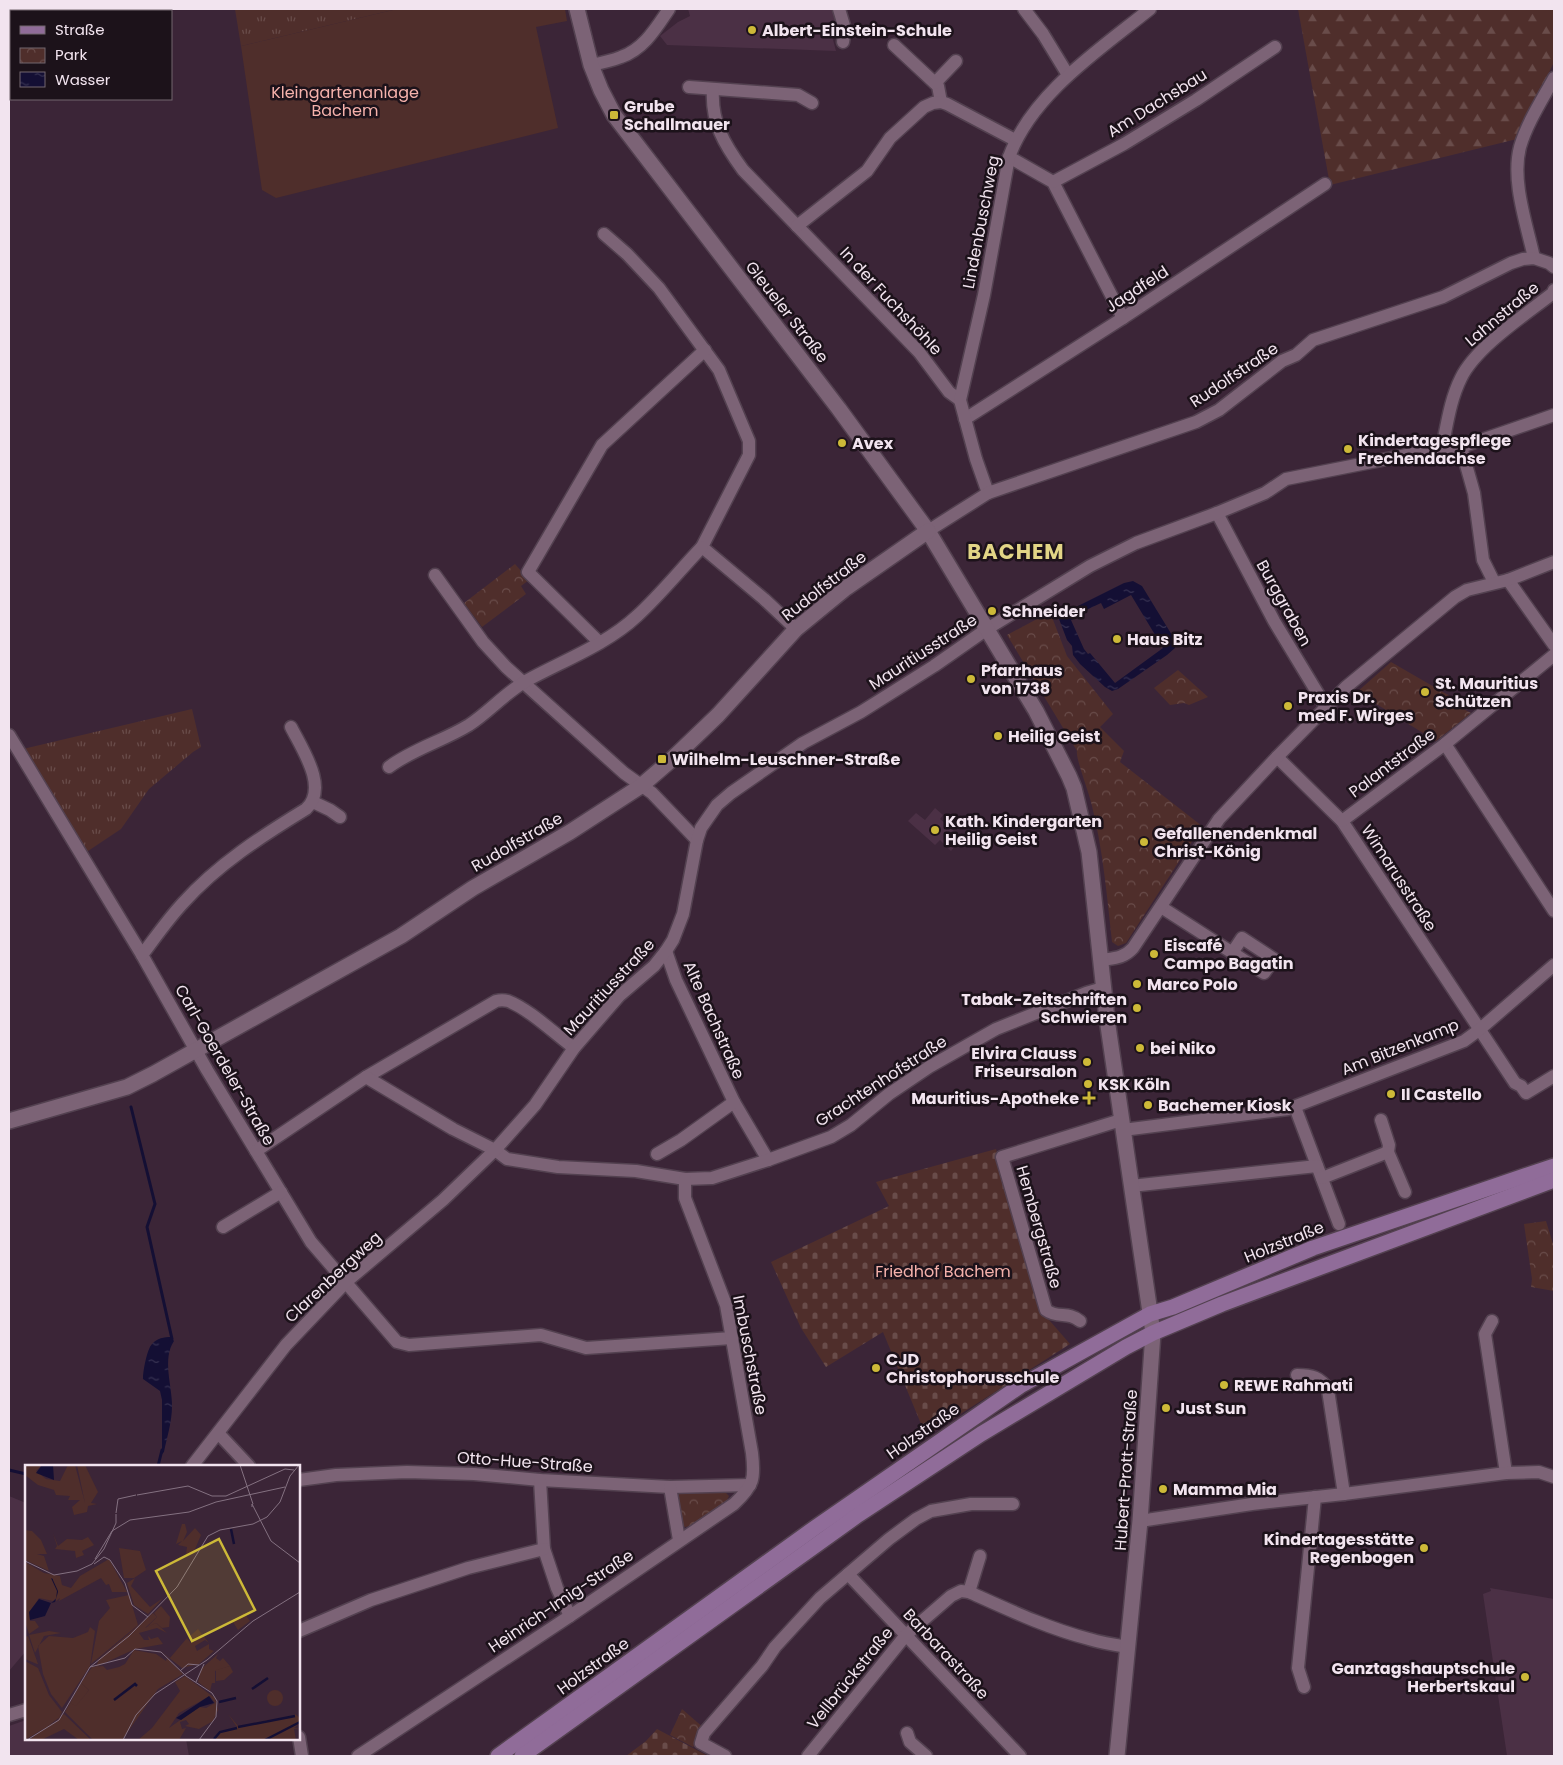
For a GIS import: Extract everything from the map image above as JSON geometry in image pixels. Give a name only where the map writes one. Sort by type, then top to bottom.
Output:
[{"type":"main road","name":"Holzstraße","points":[[498,1756],[816,1527],[1020,1386],[1150,1314],[1179,1304],[1313,1248],[1554,1166]]},
{"type":"main road","name":"Holzstraße","points":[[522,1756],[858,1515],[980,1434],[1126,1347],[1153,1333],[1231,1300],[1554,1180]]},
{"type":"street","name":"Gleueler Straße","points":[[577,9],[591,66],[614,115],[839,409],[928,530],[987,629]]},
{"type":"street","points":[[591,66],[623,57],[640,47],[670,9]]},
{"type":"street","points":[[839,9],[845,29],[843,42]]},
{"type":"street","points":[[1024,9],[1044,34],[1068,75]]},
{"type":"street","name":"Lindenbuschweg","points":[[988,494],[976,459],[960,400],[984,295],[1009,158],[1015,140],[1036,111],[1068,75],[1150,9]]},
{"type":"street","points":[[894,45],[935,82],[938,86],[941,102]]},
{"type":"street","name":"Am Dachsbau","points":[[1054,182],[1124,144],[1196,100],[1275,47]]},
{"type":"street","points":[[935,82],[956,61]]},
{"type":"street","points":[[1534,258],[1518,181],[1518,157],[1528,129],[1554,78]]},
{"type":"street","points":[[689,87],[798,95],[812,103]]},
{"type":"street","name":"In der Fuchshöhle","points":[[713,90],[712,105],[715,121],[722,138],[743,170],[919,352],[950,392],[960,400]]},
{"type":"street","points":[[797,226],[867,171],[890,138],[924,107],[933,103],[941,102],[1015,140]]},
{"type":"street","points":[[1009,158],[1054,182],[1123,318]]},
{"type":"street","name":"Jagdfeld","points":[[965,419],[1123,318],[1325,184]]},
{"type":"street","points":[[389,767],[402,757],[432,745],[470,724],[524,682],[575,657],[637,617],[702,547],[749,455],[750,447],[719,370],[659,288],[627,254],[604,234]]},
{"type":"street","name":"Rudolfstraße","points":[[9,1121],[127,1087],[401,936],[473,888],[570,832],[641,786],[670,761],[718,714],[796,629],[846,588],[928,530],[988,494],[1196,422],[1219,410],[1282,361],[1296,355],[1313,340],[1443,297],[1511,262],[1534,258]]},
{"type":"street","name":"Lahnstraße","points":[[1534,258],[1549,263],[1554,267]]},
{"type":"street","name":"Lahnstraße","points":[[1442,448],[1452,403],[1461,378],[1468,366],[1479,352],[1553,293],[1554,290]]},
{"type":"street","points":[[599,642],[528,572],[602,445],[705,350]]},
{"type":"street","name":"Mauritiusstraße","points":[[495,1150],[535,1105],[574,1048],[619,996],[654,966],[666,951],[673,940],[683,914],[697,840],[708,816],[731,793],[803,743],[861,712],[934,666],[987,629],[1090,566],[1136,543],[1265,493],[1286,479],[1442,448],[1461,447],[1554,415]]},
{"type":"street","points":[[1461,447],[1474,493],[1483,560],[1494,582]]},
{"type":"street","name":"Burggraben","points":[[1217,513],[1274,621],[1326,707]]},
{"type":"street","points":[[702,547],[796,629]]},
{"type":"street","points":[[1102,960],[1126,955],[1133,948],[1162,907],[1205,838],[1220,819],[1277,757],[1346,687],[1455,597],[1467,590],[1508,580],[1554,562]]},
{"type":"street","points":[[435,575],[483,642],[506,667],[624,773],[652,793],[697,840]]},
{"type":"street","points":[[1508,580],[1554,646]]},
{"type":"street","name":"Hubert-Prott-Straße","points":[[987,629],[1036,711],[1070,776],[1074,788],[1089,852],[1102,960],[1103,988],[1153,1333],[1140,1521],[1117,1756]]},
{"type":"street","name":"Palantstraße","points":[[1342,821],[1445,744],[1554,655]]},
{"type":"street","points":[[142,955],[183,903],[214,874],[248,846],[306,809],[313,802],[315,788],[312,772],[291,727]]},
{"type":"street","name":"Carl-Goerdeler-Straße","points":[[9,735],[142,955],[196,1050],[311,1242],[392,1338],[403,1345],[541,1334],[586,1348],[732,1338]]},
{"type":"street","points":[[1445,744],[1554,911]]},
{"type":"street","name":"Wimarusstraße","points":[[1277,757],[1342,821],[1515,1082],[1526,1093],[1554,1076]]},
{"type":"street","points":[[313,802],[330,810],[340,818]]},
{"type":"street","points":[[1162,907],[1232,953]]},
{"type":"street","name":"Alte Bachstraße","points":[[666,951],[676,980],[734,1102],[768,1160]]},
{"type":"street","name":"Am Bitzenkamp","points":[[1122,1125],[1288,1110],[1464,1041],[1554,964]]},
{"type":"street","name":"Grachtenhofstraße","points":[[366,1076],[452,1129],[495,1150],[507,1159],[558,1167],[636,1171],[685,1179],[712,1178],[831,1137],[851,1125],[928,1067],[996,1029],[1103,988]]},
{"type":"street","points":[[256,1151],[366,1076],[496,1001],[508,1001],[527,1012],[574,1048]]},
{"type":"street","name":"Alte Bachstraße","points":[[657,1154],[681,1140],[734,1102]]},
{"type":"street","points":[[1294,1107],[1339,1224]]},
{"type":"street","points":[[1381,1120],[1389,1145],[1388,1152],[1405,1192]]},
{"type":"street","name":"Hembergstraße","points":[[1080,1321],[1073,1315],[1052,1314],[1046,1310],[1002,1157],[1122,1125]]},
{"type":"street","points":[[677,1155],[681,1140]]},
{"type":"street","name":"Clarenbergweg","points":[[193,1465],[286,1345],[346,1282],[443,1200],[495,1150]]},
{"type":"street","points":[[1322,1178],[1388,1152]]},
{"type":"street","points":[[1131,1186],[1317,1166]]},
{"type":"street","name":"Imbuschstraße","points":[[685,1179],[684,1198],[722,1294],[732,1338],[755,1473],[750,1485]]},
{"type":"street","points":[[223,1227],[281,1192]]},
{"type":"street","points":[[1492,1321],[1485,1334],[1506,1473]]},
{"type":"street","points":[[1296,1375],[1315,1376],[1325,1384],[1328,1390],[1344,1494]]},
{"type":"street","points":[[218,1433],[248,1465]]},
{"type":"street","name":"Otto-Hue-Straße","points":[[300,1480],[336,1475],[407,1472],[474,1474],[540,1480],[670,1487],[750,1485]]},
{"type":"street","points":[[1140,1521],[1252,1504],[1506,1473],[1539,1472],[1554,1477]]},
{"type":"street","points":[[540,1480],[544,1549],[557,1588],[570,1616]]},
{"type":"street","name":"Heinrich-Imig-Straße","points":[[358,1756],[570,1616],[734,1504],[744,1495],[750,1485]]},
{"type":"street","points":[[670,1487],[679,1540]]},
{"type":"street","points":[[1304,1687],[1298,1668],[1315,1497]]},
{"type":"street","points":[[725,1756],[701,1743],[704,1733],[762,1666],[775,1647],[820,1598],[889,1538],[916,1519],[931,1512],[971,1504],[1013,1504]]},
{"type":"street","points":[[300,1631],[371,1600],[468,1568],[544,1549]]},
{"type":"street","points":[[980,1556],[969,1592],[1043,1624],[1090,1640],[1128,1647]]},
{"type":"street","name":"Barbarastraße","points":[[848,1574],[1020,1756]]},
{"type":"street","name":"Vellbrückstraße","points":[[808,1756],[906,1636],[951,1596],[961,1591],[969,1592]]},
{"type":"street","points":[[9,1715],[25,1710]]},
{"type":"street","points":[[907,1733],[910,1742],[926,1756]]},
{"type":"street","points":[[299,1740],[302,1756]]},
{"type":"shaded area","name":"Albert-Einstein-Schule","points":[[688,9],[834,9],[840,30],[831,32],[836,51],[667,45],[660,36],[678,22],[690,16]]},
{"type":"shaded area","name":"Kath. Kindergarten Heilig Geist","points":[[935,808],[943,815],[940,819],[962,838],[951,851],[940,840],[935,845],[908,821],[916,813],[925,820]]},
{"type":"shaded area","points":[[9,1496],[25,1503],[25,1652],[9,1671]]},
{"type":"shaded area","name":"Ganztagshauptschule Herbertskaul","points":[[1490,1588],[1554,1599],[1554,1756],[1507,1756],[1483,1594],[1491,1591]]},
{"type":"shaded area","points":[[25,1720],[25,1740],[186,1740],[189,1756],[9,1756],[9,1726]]},
{"type":"green space","points":[[235,9],[397,9],[241,46]]},
{"type":"green space","name":"Kleingartenanlage Bachem","points":[[397,9],[565,9],[567,21],[536,27],[558,128],[276,198],[262,190],[241,46]]},
{"type":"green space","points":[[1298,9],[1554,9],[1554,62],[1517,139],[1330,185]]},
{"type":"green space","points":[[515,564],[529,580],[521,586],[526,594],[482,627],[464,603]]},
{"type":"green space","points":[[1050,612],[1067,656],[1113,714],[1100,727],[1124,751],[1120,762],[1202,826],[1126,943],[1118,946],[1112,942],[1099,839],[1077,751],[1007,635]]},
{"type":"green space","points":[[1391,662],[1462,703],[1460,707],[1471,713],[1436,741],[1357,692]]},
{"type":"green space","points":[[1178,670],[1208,697],[1189,705],[1184,703],[1170,705],[1154,688]]},
{"type":"green space","points":[[192,709],[201,747],[149,789],[121,829],[85,853],[23,749]]},
{"type":"green space","name":"Friedhof Bachem","points":[[996,1149],[1043,1313],[1070,1344],[926,1436],[883,1332],[826,1367],[801,1328],[771,1262],[889,1206],[876,1182]]},
{"type":"green space","points":[[1546,1221],[1554,1247],[1554,1291],[1531,1287],[1532,1279],[1524,1224]]},
{"type":"green space","points":[[724,1491],[729,1496],[726,1502],[690,1526],[685,1527],[682,1525],[677,1497],[679,1494]]},
{"type":"green space","points":[[682,1709],[705,1729],[693,1747],[670,1735]]},
{"type":"green space","points":[[657,1729],[708,1756],[626,1756],[646,1741]]},
{"type":"water","points":[[1133,581],[1142,586],[1175,640],[1175,648],[1118,689],[1112,691],[1080,664],[1073,655],[1072,646],[1067,640],[1059,619],[1064,613],[1124,583]],"holes":[[[1131,595],[1163,648],[1115,683],[1090,653],[1088,654],[1084,649],[1071,620],[1085,614],[1084,611],[1101,603],[1104,609]]]},
{"type":"water","points":[[171,1337],[174,1341],[170,1348],[168,1372],[172,1412],[162,1454],[162,1400],[160,1391],[143,1379],[143,1375],[147,1355],[152,1344],[161,1338]]},
{"type":"waterway","points":[[131,1107],[155,1204],[147,1227],[171,1340]]},
{"type":"waterway","points":[[158,1465],[162,1450]]},
{"type":"waterway","points":[[9,1470],[25,1474]]},
{"type":"place","name":"Albert-Einstein-Schule","points":[[752,30]]},
{"type":"place","name":"Grube Schallmauer","points":[[614,115]]},
{"type":"place","name":"Avex","points":[[842,443]]},
{"type":"place","name":"Kindertagespflege Frechendachse","points":[[1348,449]]},
{"type":"place","name":"Schneider","points":[[992,611]]},
{"type":"place","name":"Haus Bitz","points":[[1117,639]]},
{"type":"place","name":"Pfarrhaus von 1738","points":[[971,679]]},
{"type":"place","name":"St. Mauritius Schützen","points":[[1425,692]]},
{"type":"place","name":"Praxis Dr. med F. Wirges","points":[[1288,706]]},
{"type":"place","name":"Heilig Geist","points":[[998,736]]},
{"type":"place","name":"Wilhelm-Leuschner-Straße","points":[[662,759]]},
{"type":"place","name":"Kath. Kindergarten Heilig Geist","points":[[935,830]]},
{"type":"place","name":"Gefallenendenkmal Christ-König","points":[[1144,842]]},
{"type":"place","name":"Eiscafé Campo Bagatin","points":[[1154,954]]},
{"type":"place","name":"Marco Polo","points":[[1137,984]]},
{"type":"place","name":"Tabak-Zeitschriften Schwieren","points":[[1137,1008]]},
{"type":"place","name":"bei Niko","points":[[1140,1048]]},
{"type":"place","name":"Elvira Clauss Friseursalon","points":[[1087,1062]]},
{"type":"place","name":"KSK Köln","points":[[1088,1084]]},
{"type":"place","name":"Il Castello","points":[[1391,1094]]},
{"type":"place","name":"Mauritius-Apotheke","points":[[1089,1098]]},
{"type":"place","name":"Bachemer Kiosk","points":[[1148,1105]]},
{"type":"place","name":"CJD Christophorusschule","points":[[876,1368]]},
{"type":"place","name":"REWE Rahmati","points":[[1224,1385]]},
{"type":"place","name":"Just Sun","points":[[1166,1408]]},
{"type":"place","name":"Mamma Mia","points":[[1163,1489]]},
{"type":"place","name":"Kindertagesstätte Regenbogen","points":[[1424,1548]]},
{"type":"place","name":"Ganztagshauptschule Herbertskaul","points":[[1525,1677]]},
{"type":"district","name":"BACHEM","points":[[1016,551]]}]
